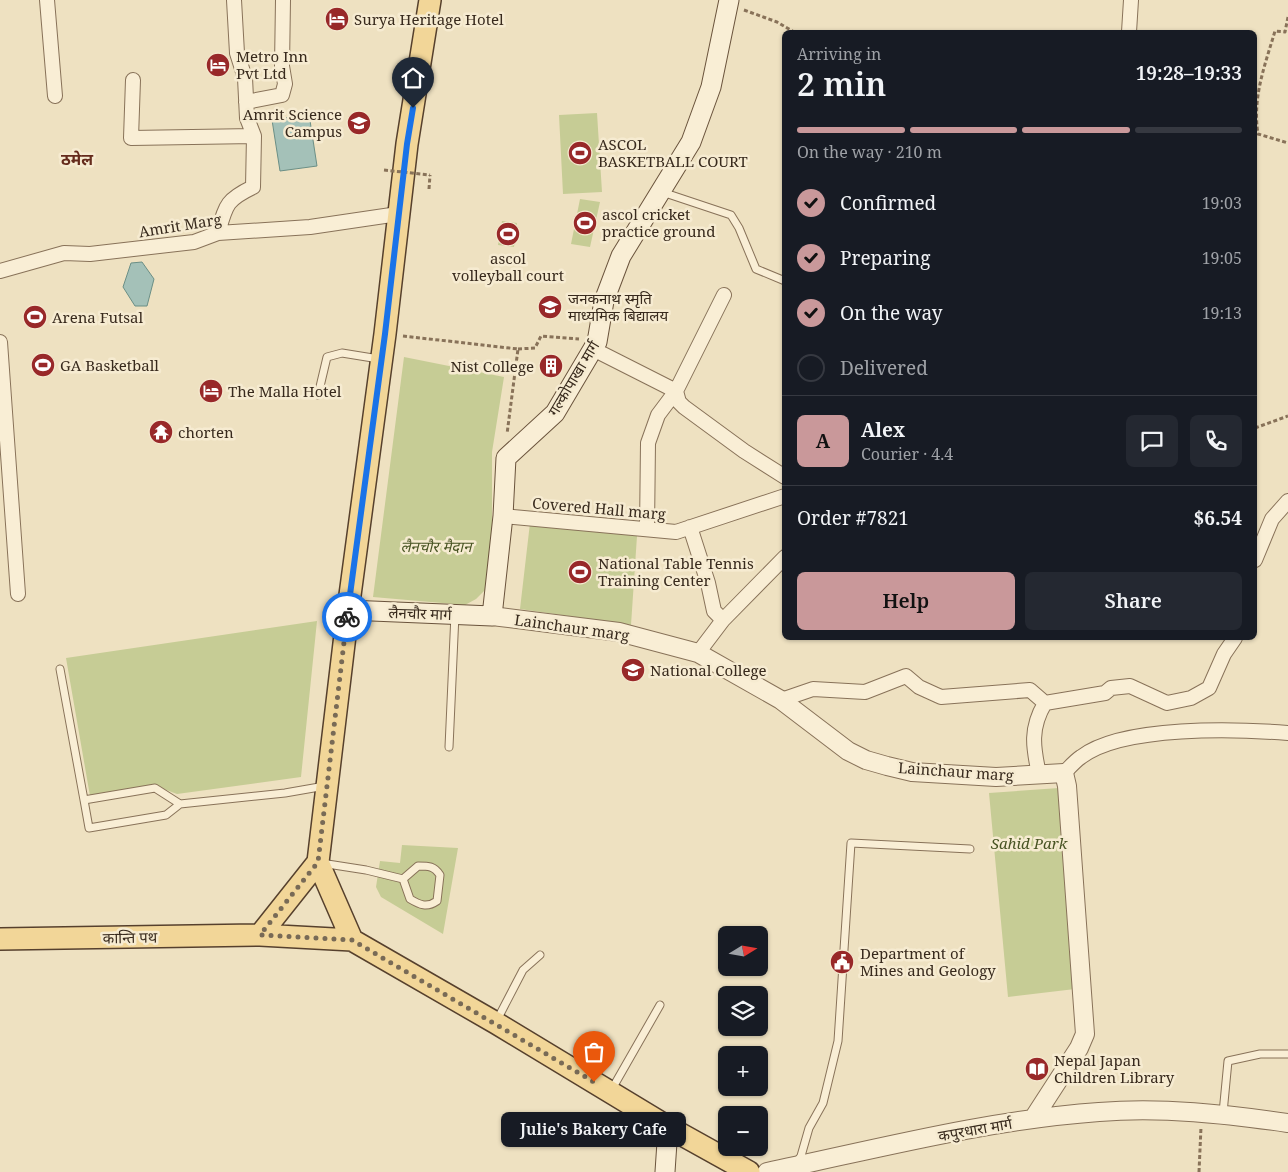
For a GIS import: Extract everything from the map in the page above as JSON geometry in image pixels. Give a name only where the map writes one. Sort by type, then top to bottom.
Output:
[{"type":"main road","points":[[430,0],[398,214],[385,334],[348,610],[318,862],[352,940],[496,1022],[668,1127],[749,1172]]},
{"type":"main road","name":"गल्कोपाखा मार्ग","points":[[506,458],[555,413],[594,348],[604,301],[621,256],[691,142],[711,87],[729,2]]},
{"type":"main road","points":[[492,616],[504,516],[506,458]]},
{"type":"main road","name":"लैनचौर मार्ग","points":[[348,610],[492,616]]},
{"type":"main road","points":[[260,935],[318,862]]},
{"type":"main road","name":"कान्ति पथ","points":[[0,939],[260,935],[352,940]]},
{"type":"main road","points":[[665,1172],[668,1127]]},
{"type":"street","points":[[47,0],[55,96]]},
{"type":"street","points":[[218,233],[225,208],[233,197],[253,187],[254,136],[247,118],[245,78],[237,53],[234,0]]},
{"type":"street","points":[[246,102],[282,95],[285,84],[282,66],[283,0]]},
{"type":"street","points":[[1129,30],[1131,0]]},
{"type":"street","points":[[133,80],[131,138],[254,136]]},
{"type":"street","name":"Amrit Marg","points":[[0,271],[64,253],[90,254],[194,242],[218,233],[310,227],[398,214]]},
{"type":"street","points":[[647,529],[648,443],[658,415],[676,391],[724,295]]},
{"type":"street","points":[[0,342],[3,356],[18,594]]},
{"type":"street","points":[[594,348],[676,391],[679,402],[684,407],[744,451],[782,475]]},
{"type":"street","name":"Covered Hall marg","points":[[504,516],[676,532],[782,497]]},
{"type":"street","points":[[1257,555],[1272,519],[1288,501]]},
{"type":"street","points":[[690,527],[708,583],[714,611],[723,620]]},
{"type":"street","points":[[698,653],[723,620],[782,559]]},
{"type":"street","name":"Lainchaur marg","points":[[492,616],[619,632],[698,653],[781,700],[848,751],[880,764],[912,772],[978,776],[1064,772]]},
{"type":"street","points":[[1044,703],[1105,693],[1111,688],[1130,686],[1167,703],[1191,698],[1209,688],[1224,654],[1233,640]]},
{"type":"street","points":[[781,700],[813,689],[865,692],[906,676],[919,687],[941,697],[1030,690],[1044,703]]},
{"type":"street","points":[[1039,774],[1036,757],[1035,719],[1044,703]]},
{"type":"street","points":[[1033,1119],[1080,1048],[1086,1034],[1067,786],[1064,772],[1082,756],[1096,748],[1145,736],[1189,730],[1245,729],[1288,733]]},
{"type":"street","name":"कपुरधारा मार्ग","points":[[767,1172],[974,1128],[1100,1112],[1194,1111],[1288,1123]]},
{"type":"lane","points":[[662,192],[731,215],[739,228],[756,269],[782,280]]},
{"type":"lane","points":[[318,395],[326,357],[342,353],[381,360]]},
{"type":"lane","points":[[449,747],[455,614]]},
{"type":"lane","points":[[60,668],[89,828],[166,815],[180,804],[327,786]]},
{"type":"lane","points":[[84,800],[155,788],[180,804]]},
{"type":"lane","points":[[793,1166],[801,1156],[809,1128],[823,1103],[838,1042],[851,843],[970,849]]},
{"type":"lane","points":[[318,862],[366,870],[403,879]]},
{"type":"lane","points":[[418,866],[435,868],[440,876],[437,901],[430,906],[419,905],[410,899],[403,879],[418,866]]},
{"type":"lane","points":[[496,1022],[524,970],[540,955]]},
{"type":"lane","points":[[610,1092],[660,1005]]},
{"type":"lane","points":[[1223,1114],[1228,1061],[1260,1054],[1288,1054]]},
{"type":"path","points":[[729,2],[777,22],[791,30]]},
{"type":"path","points":[[1257,94],[1275,31],[1285,32],[1288,17]]},
{"type":"path","points":[[1257,128],[1258,134],[1288,143]]},
{"type":"path","points":[[384,170],[430,175],[429,189]]},
{"type":"path","points":[[385,334],[518,349],[535,348],[541,336],[580,339],[594,348]]},
{"type":"path","points":[[506,458],[507,424],[518,349]]},
{"type":"path","points":[[1257,427],[1288,416]]},
{"type":"path","points":[[1194,1111],[1199,1172]]},
{"type":"green space","name":"ASCOL BASKETBALL COURT","points":[[597,113],[602,192],[563,194],[559,115]]},
{"type":"green space","name":"ascol cricket practice ground","points":[[580,199],[600,202],[590,247],[571,244]]},
{"type":"green space","name":"ascol volleyball court","points":[[502,221],[517,223],[514,247],[498,245]]},
{"type":"green space","name":"लैनचौर मैदान","points":[[404,357],[504,377],[492,452],[492,537],[489,586],[476,599],[465,605],[373,597]]},
{"type":"green space","name":"National Table Tennis Training Center","points":[[530,523],[637,536],[631,625],[520,609]]},
{"type":"green space","points":[[317,621],[301,777],[177,794],[153,785],[90,796],[66,658]]},
{"type":"green space","name":"Sahid Park","points":[[1059,788],[1075,989],[1008,997],[989,793]]},
{"type":"green space","points":[[402,845],[458,848],[443,934],[381,897],[376,887],[380,861],[400,863]]},
{"type":"water","points":[[309,114],[317,166],[280,171],[272,120]]},
{"type":"water","points":[[142,262],[154,279],[147,306],[135,306],[123,287],[131,263]]},
{"type":"way so far","points":[[347,617],[318,862],[260,935],[352,940],[496,1022],[594,1082]]},
{"type":"place","name":"Surya Heritage Hotel","points":[[337,19]]},
{"type":"place","name":"Metro Inn Pvt Ltd","points":[[218,65]]},
{"type":"place","name":"Amrit Science Campus","points":[[359,123]]},
{"type":"place","name":"ASCOL BASKETBALL COURT","points":[[580,153]]},
{"type":"place","name":"ascol cricket practice ground","points":[[585,223]]},
{"type":"place","name":"ascol volleyball court","points":[[508,234]]},
{"type":"place","name":"जनकनाथ स्मृति माध्यमिक बिद्यालय","points":[[550,307]]},
{"type":"place","name":"Arena Futsal","points":[[35,317]]},
{"type":"place","name":"GA Basketball","points":[[43,365]]},
{"type":"place","name":"Nist College","points":[[551,366]]},
{"type":"place","name":"The Malla Hotel","points":[[211,391]]},
{"type":"place","name":"chorten","points":[[161,432]]},
{"type":"place","name":"National Table Tennis Training Center","points":[[580,572]]},
{"type":"place","name":"National College","points":[[633,670]]},
{"type":"place","name":"Department of Mines and Geology","points":[[842,962]]},
{"type":"place","name":"Nepal Japan Children Library","points":[[1037,1069]]},
{"type":"place","name":"Julie's Bakery Cafe","points":[[594,1082]]},
{"type":"district","name":"ठमेल","points":[[77,159]]},
{"type":"route","points":[[347,617],[413,108]]}]
